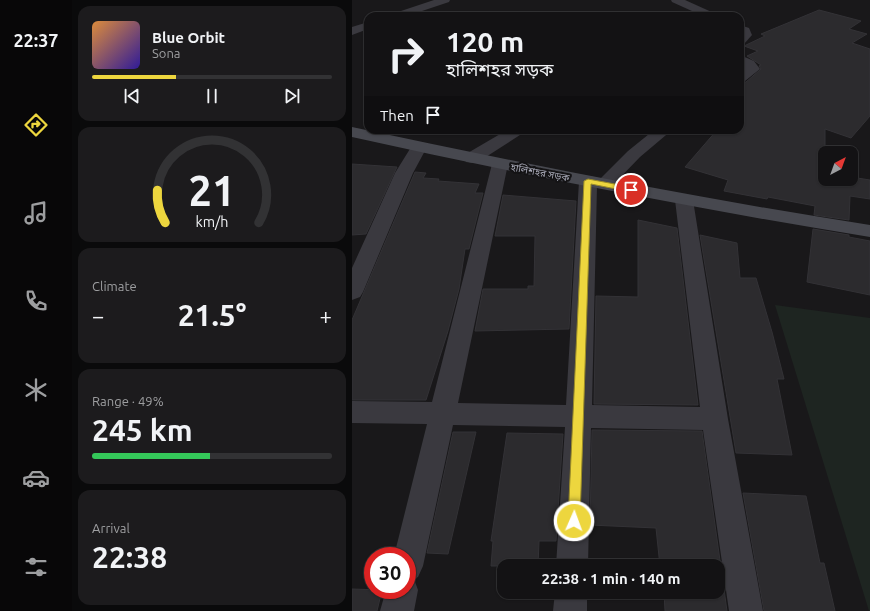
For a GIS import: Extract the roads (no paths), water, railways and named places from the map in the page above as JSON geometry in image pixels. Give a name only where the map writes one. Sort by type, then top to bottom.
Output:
[{"type":"street","points":[[408,12],[445,0]]},
{"type":"street","points":[[676,0],[703,12]]},
{"type":"street","points":[[352,31],[364,27]]},
{"type":"street","points":[[744,61],[749,64],[752,69],[744,75]]},
{"type":"street","name":"হালিশহর সড়ক","points":[[370,134],[419,147],[596,183],[684,200],[870,231]]},
{"type":"street","points":[[472,158],[511,134]]},
{"type":"street","points":[[572,559],[578,416],[596,183],[659,134]]},
{"type":"street","points":[[352,292],[404,173],[419,147]]},
{"type":"street","points":[[411,547],[500,164]]},
{"type":"street","points":[[684,200],[715,419],[746,611]]},
{"type":"street","points":[[352,412],[715,419]]},
{"type":"street","points":[[397,611],[400,599]]},
{"type":"street","points":[[570,611],[571,599]]}]
